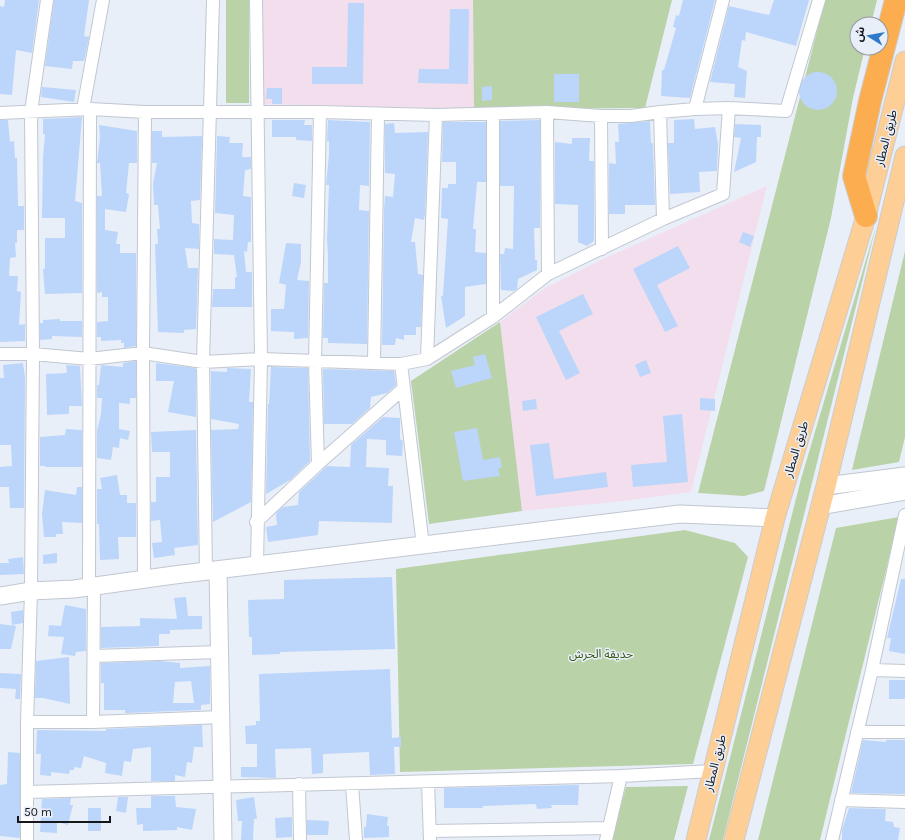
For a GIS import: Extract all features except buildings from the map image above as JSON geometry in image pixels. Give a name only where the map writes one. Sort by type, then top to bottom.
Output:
[{"type":"highway","points":[[866,216],[854,176],[870,101],[896,0]]},
{"type":"main road","name":"طريق المطار","points":[[696,840],[775,518],[866,216],[905,61]]},
{"type":"main road","name":"طريق المطار","points":[[734,840],[826,486],[905,156]]},
{"type":"main road","points":[[826,486],[905,476]]},
{"type":"main road","points":[[820,506],[905,491]]},
{"type":"main road","points":[[0,596],[32,591],[92,587],[144,579],[680,514],[775,518]]},
{"type":"main road","points":[[212,571],[220,652],[223,840]]},
{"type":"street","points":[[27,840],[27,722],[32,591],[33,354],[31,112],[47,0]]},
{"type":"street","points":[[93,722],[94,656],[87,109],[103,0]]},
{"type":"street","points":[[212,571],[203,362],[208,113],[212,78],[213,0]]},
{"type":"street","points":[[256,0],[256,113],[261,359],[256,566]]},
{"type":"street","points":[[695,109],[723,0]]},
{"type":"street","points":[[0,113],[87,109],[145,112],[320,112],[436,115],[547,112],[601,116],[631,116],[695,109],[729,108],[786,111],[819,0]]},
{"type":"street","points":[[0,354],[33,354],[89,359],[143,353],[203,362],[261,359],[401,364],[427,359],[493,317],[548,274],[663,219],[723,194],[729,108]]},
{"type":"street","points":[[144,579],[143,353],[145,112]]},
{"type":"street","points":[[318,464],[315,362],[320,112]]},
{"type":"street","points":[[547,112],[548,274]]},
{"type":"street","points":[[660,112],[663,219]]},
{"type":"street","points":[[374,362],[378,114]]},
{"type":"street","points":[[493,114],[493,317]]},
{"type":"street","points":[[427,359],[436,115]]},
{"type":"street","points":[[601,116],[602,249]]},
{"type":"street","points":[[401,364],[423,546]]},
{"type":"street","points":[[256,522],[318,464],[404,388]]},
{"type":"street","points":[[832,840],[872,670],[905,515]]},
{"type":"street","points":[[94,656],[220,652]]},
{"type":"street","points":[[872,670],[905,671]]},
{"type":"street","points":[[27,722],[93,722],[221,717]]},
{"type":"street","points":[[857,732],[905,732]]},
{"type":"street","points":[[27,792],[299,784],[428,782],[621,776],[713,771]]},
{"type":"street","points":[[606,840],[621,776]]},
{"type":"street","points":[[428,782],[430,836],[609,828]]},
{"type":"street","points":[[299,784],[300,840]]},
{"type":"street","points":[[352,784],[356,840]]},
{"type":"street","points":[[841,800],[905,802]]},
{"type":"shaded area","points":[[261,0],[473,0],[474,109],[262,104]]},
{"type":"shaded area","points":[[767,186],[691,492],[624,501],[522,511],[500,322],[545,288],[601,260]]},
{"type":"green space","points":[[226,0],[249,0],[249,103],[226,103]]},
{"type":"green space","points":[[473,0],[672,0],[645,108],[474,109]]},
{"type":"green space","points":[[825,0],[877,0],[873,16],[849,16],[849,56],[863,56],[853,98],[831,218],[764,491],[744,496],[698,493]]},
{"type":"green space","points":[[876,226],[723,840],[709,840],[801,479]]},
{"type":"green space","points":[[905,251],[905,437],[899,462],[852,470]]},
{"type":"green space","points":[[500,322],[522,511],[429,524],[411,381]]},
{"type":"green space","points":[[899,517],[820,840],[758,840],[836,528]]},
{"type":"green space","name":"حديقة الحرش","points":[[685,530],[735,543],[748,557],[693,764],[400,772],[396,569]]},
{"type":"green space","points":[[688,786],[674,840],[611,840],[626,787]]}]
